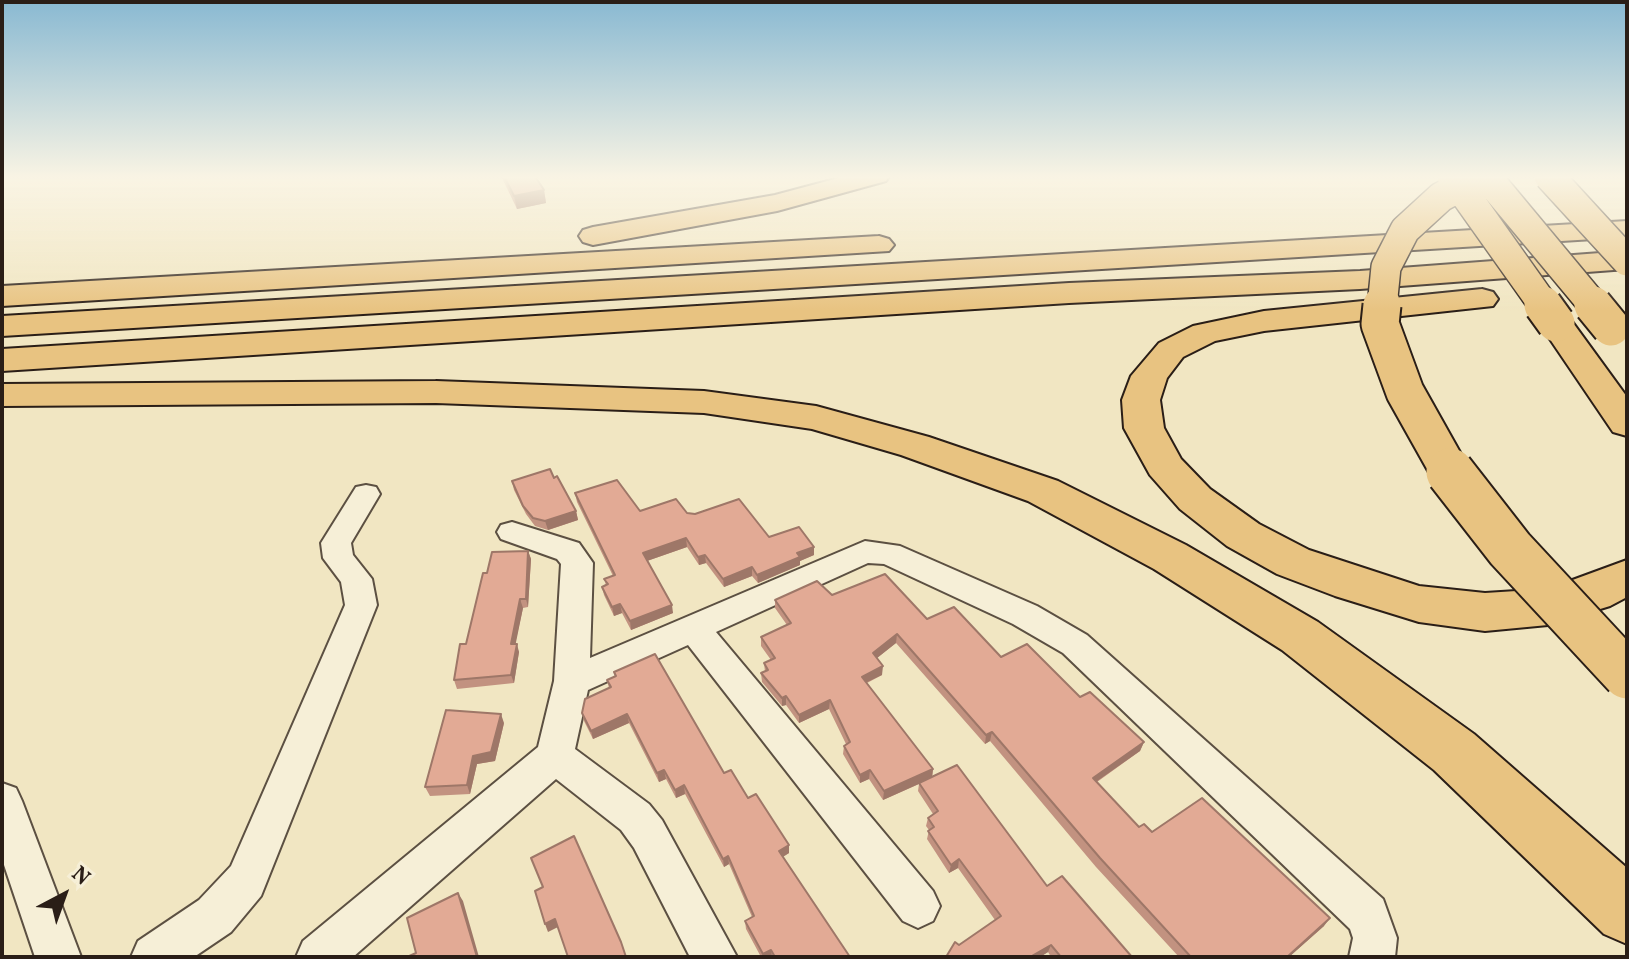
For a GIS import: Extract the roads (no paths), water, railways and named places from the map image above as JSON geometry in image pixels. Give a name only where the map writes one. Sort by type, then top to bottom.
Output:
[{"type":"highway","points":[[2,293],[552,241],[686,221]]},
{"type":"highway","points":[[1415,221],[1405,230],[1386,267],[1380,324],[1405,392],[1443,463],[1510,549],[1627,675]]},
{"type":"highway","points":[[1016,238],[1472,221]]},
{"type":"highway","points":[[1484,221],[1627,424]]},
{"type":"highway","points":[[1521,221],[1619,337]]},
{"type":"highway","points":[[2,326],[1540,221]]},
{"type":"highway","points":[[1590,221],[1627,261]]},
{"type":"highway","points":[[2,293],[904,244]]},
{"type":"highway","points":[[2,360],[1037,295],[1360,280],[1627,261]]},
{"type":"highway","points":[[2,385],[1627,287]]},
{"type":"highway","points":[[1511,296],[1264,321],[1205,333],[1171,350],[1149,376],[1141,400],[1144,428],[1165,466],[1185,488],[1243,535],[1293,562],[1352,584],[1419,604],[1485,612],[1548,607],[1593,593],[1627,577]]},
{"type":"highway","points":[[2,395],[436,392],[675,400],[816,418],[915,446],[1043,491],[1170,557],[1300,636],[1454,752],[1627,911]]},
{"type":"street","points":[[154,957],[215,916],[246,881],[361,605],[356,579],[338,558],[336,543],[366,494]]},
{"type":"street","points":[[319,957],[555,756],[572,681],[577,563],[568,551],[512,532]]},
{"type":"street","points":[[572,681],[865,552],[901,559],[1025,615],[1075,644],[1367,915],[1375,938],[1372,957]]},
{"type":"street","points":[[693,627],[918,906]]},
{"type":"street","points":[[555,756],[635,817],[648,834],[714,957]]},
{"type":"street","points":[[2,801],[58,957]]}]
